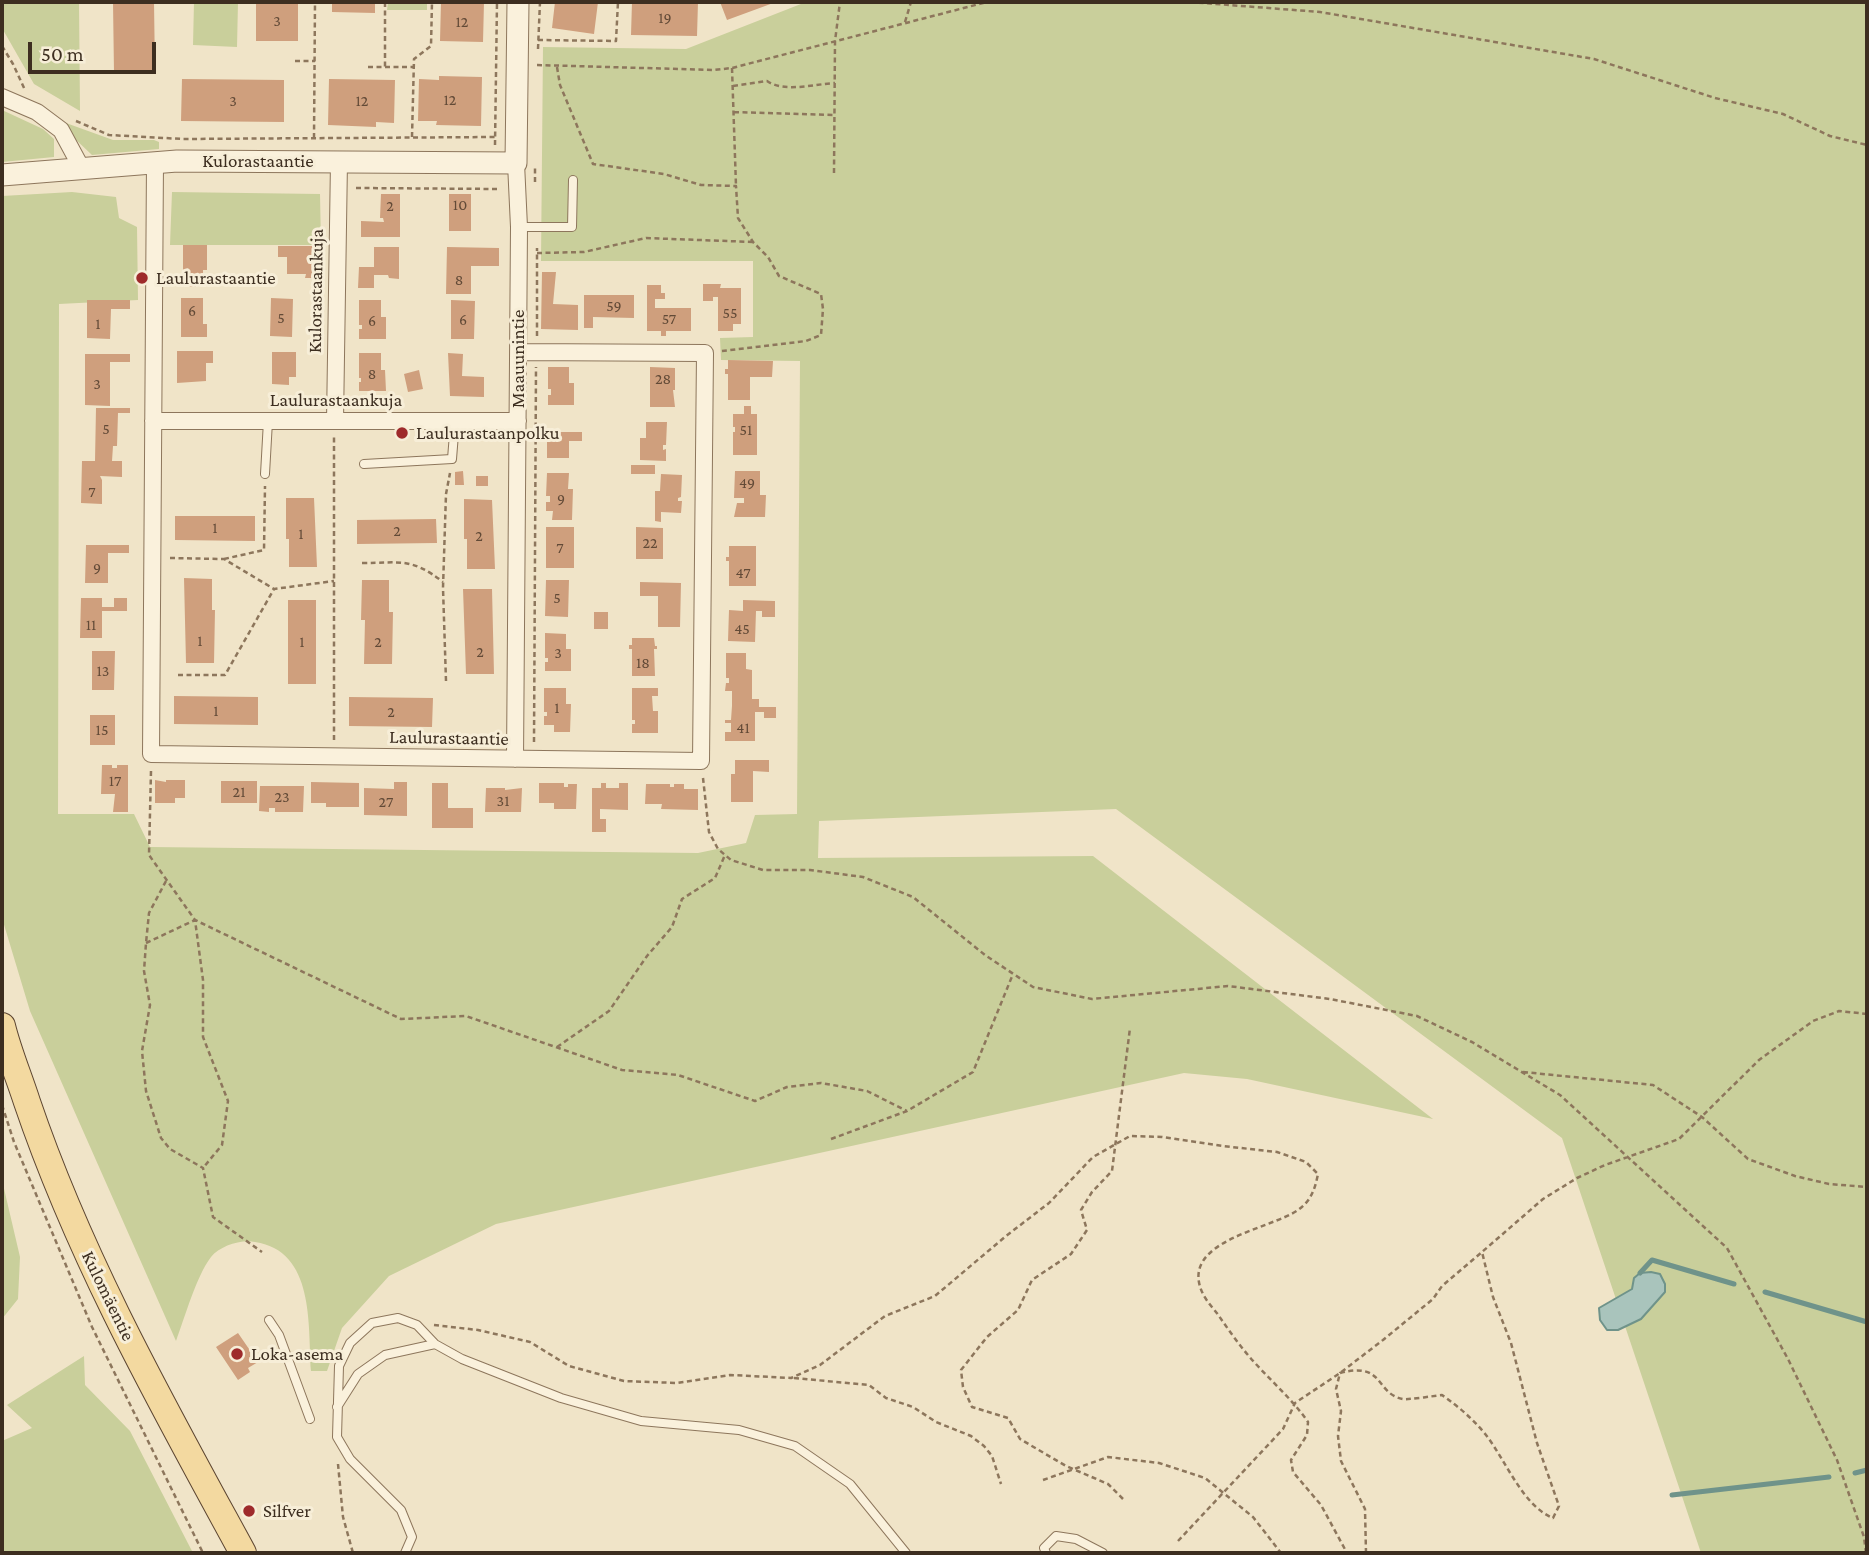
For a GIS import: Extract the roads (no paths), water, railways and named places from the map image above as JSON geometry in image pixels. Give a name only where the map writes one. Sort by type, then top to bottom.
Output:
[{"type":"main road","name":"Kulomäentie","points":[[2,1026],[62,1198],[100,1283],[149,1381],[243,1553]]},
{"type":"street","name":"Maauunintie","points":[[516,759],[519,227],[505,162],[505,137],[519,2]]},
{"type":"street","points":[[8,93],[61,130],[82,169]]},
{"type":"street","name":"Kulorastaankuja","points":[[335,421],[339,161]]},
{"type":"street","points":[[153,421],[155,162]]},
{"type":"street","name":"Kulorastaantie","points":[[2,175],[155,162],[505,162]]},
{"type":"street","name":"Laulurastaantie","points":[[153,421],[151,754],[701,761],[705,354],[518,352]]},
{"type":"street","name":"Laulurastaankuja","points":[[153,421],[518,421]]},
{"type":"lane","points":[[519,227],[572,227],[573,180]]},
{"type":"lane","points":[[265,474],[268,421]]},
{"type":"lane","points":[[364,464],[452,459],[455,421]]},
{"type":"lane","points":[[405,1553],[412,1537],[401,1510],[350,1459],[337,1437],[339,1366],[350,1343],[372,1323],[398,1318],[417,1325],[435,1344],[462,1359],[561,1398],[641,1421],[740,1430],[795,1446],[850,1484],[905,1553]]},
{"type":"lane","points":[[269,1320],[279,1335],[310,1419]]},
{"type":"lane","points":[[337,1407],[358,1374],[385,1355],[435,1344]]},
{"type":"lane","points":[[1045,1553],[1044,1548],[1055,1536],[1076,1539],[1103,1553]]},
{"type":"water","points":[[1640,1273],[1660,1274],[1665,1284],[1665,1292],[1641,1319],[1618,1330],[1607,1330],[1600,1320],[1599,1308],[1632,1289],[1634,1278]]},
{"type":"waterway","points":[[1640,1273],[1652,1260],[1734,1284]]},
{"type":"waterway","points":[[1765,1292],[1867,1322]]},
{"type":"waterway","points":[[1855,1473],[1867,1470]]},
{"type":"waterway","points":[[1672,1495],[1829,1477]]},
{"type":"place","name":"Laulurastaantie","points":[[142,278]]},
{"type":"place","name":"Laulurastaanpolku","points":[[402,433]]},
{"type":"place","name":"Loka-asema","points":[[237,1354]]},
{"type":"place","name":"Silfver","points":[[249,1511]]}]
